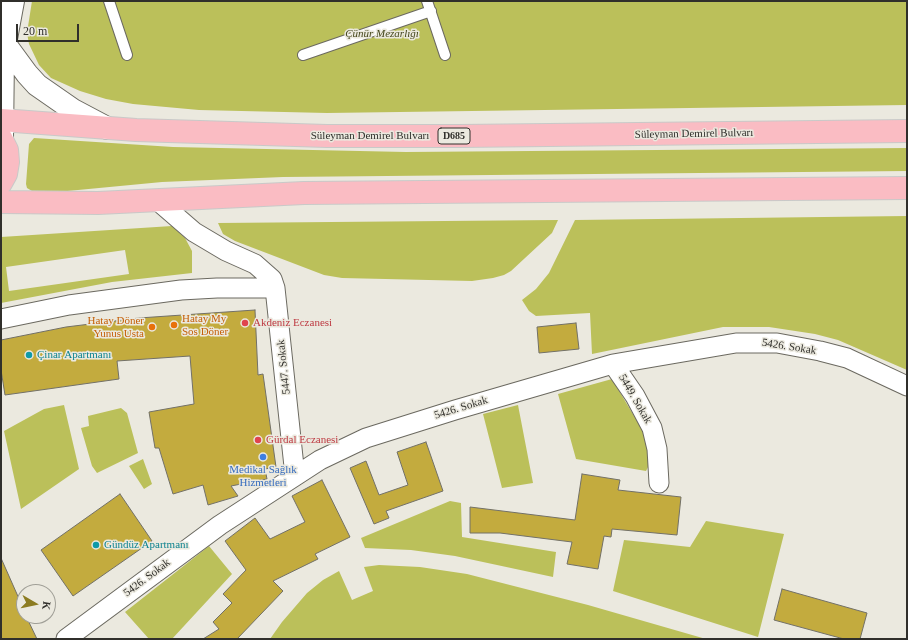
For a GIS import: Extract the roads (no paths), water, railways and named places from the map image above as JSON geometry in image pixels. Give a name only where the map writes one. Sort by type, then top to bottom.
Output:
[{"type":"highway","name":"Süleyman Demirel Bulvarı","points":[[1,129],[107,128],[327,136],[907,131]]},
{"type":"highway","points":[[1,129],[7,150],[8,162],[6,174],[1,183]]},
{"type":"highway","points":[[1,202],[98,203],[304,193],[907,188]]},
{"type":"street","points":[[1,129],[5,44],[13,1]]},
{"type":"street","points":[[5,44],[37,85],[73,110],[107,128]]},
{"type":"street","name":"5447. Sokak","points":[[157,200],[194,232],[209,242],[255,264],[263,269],[272,279],[276,288],[295,476]]},
{"type":"street","points":[[1,319],[69,305],[181,290],[218,288],[276,288]]},
{"type":"street","name":"5426. Sokak","points":[[66,639],[220,524],[332,453],[366,438],[614,364],[708,346],[758,342],[797,346],[847,358],[907,386]]},
{"type":"street","name":"5449. Sokak","points":[[614,364],[635,396],[652,428],[656,445],[659,483]]},
{"type":"lane","points":[[109,1],[127,55]]},
{"type":"lane","points":[[428,1],[445,56]]},
{"type":"lane","points":[[303,55],[431,11]]},
{"type":"place","name":"Akdeniz Eczanesi","points":[[245,323]]},
{"type":"place","name":"Hatay My Sos Döner","points":[[174,325]]},
{"type":"place","name":"Hatay Döner Yunus Usta","points":[[152,327]]},
{"type":"place","name":"Çinar Apartmanı","points":[[29,355]]},
{"type":"place","name":"Gürdal Eczanesi","points":[[258,440]]},
{"type":"place","name":"Medikal Sağlık Hizmetleri","points":[[263,457]]},
{"type":"place","name":"Gündüz Apartmanı","points":[[96,545]]},
{"type":"park label","name":"Çünür Mezarlığı","points":[[382,34]]}]
